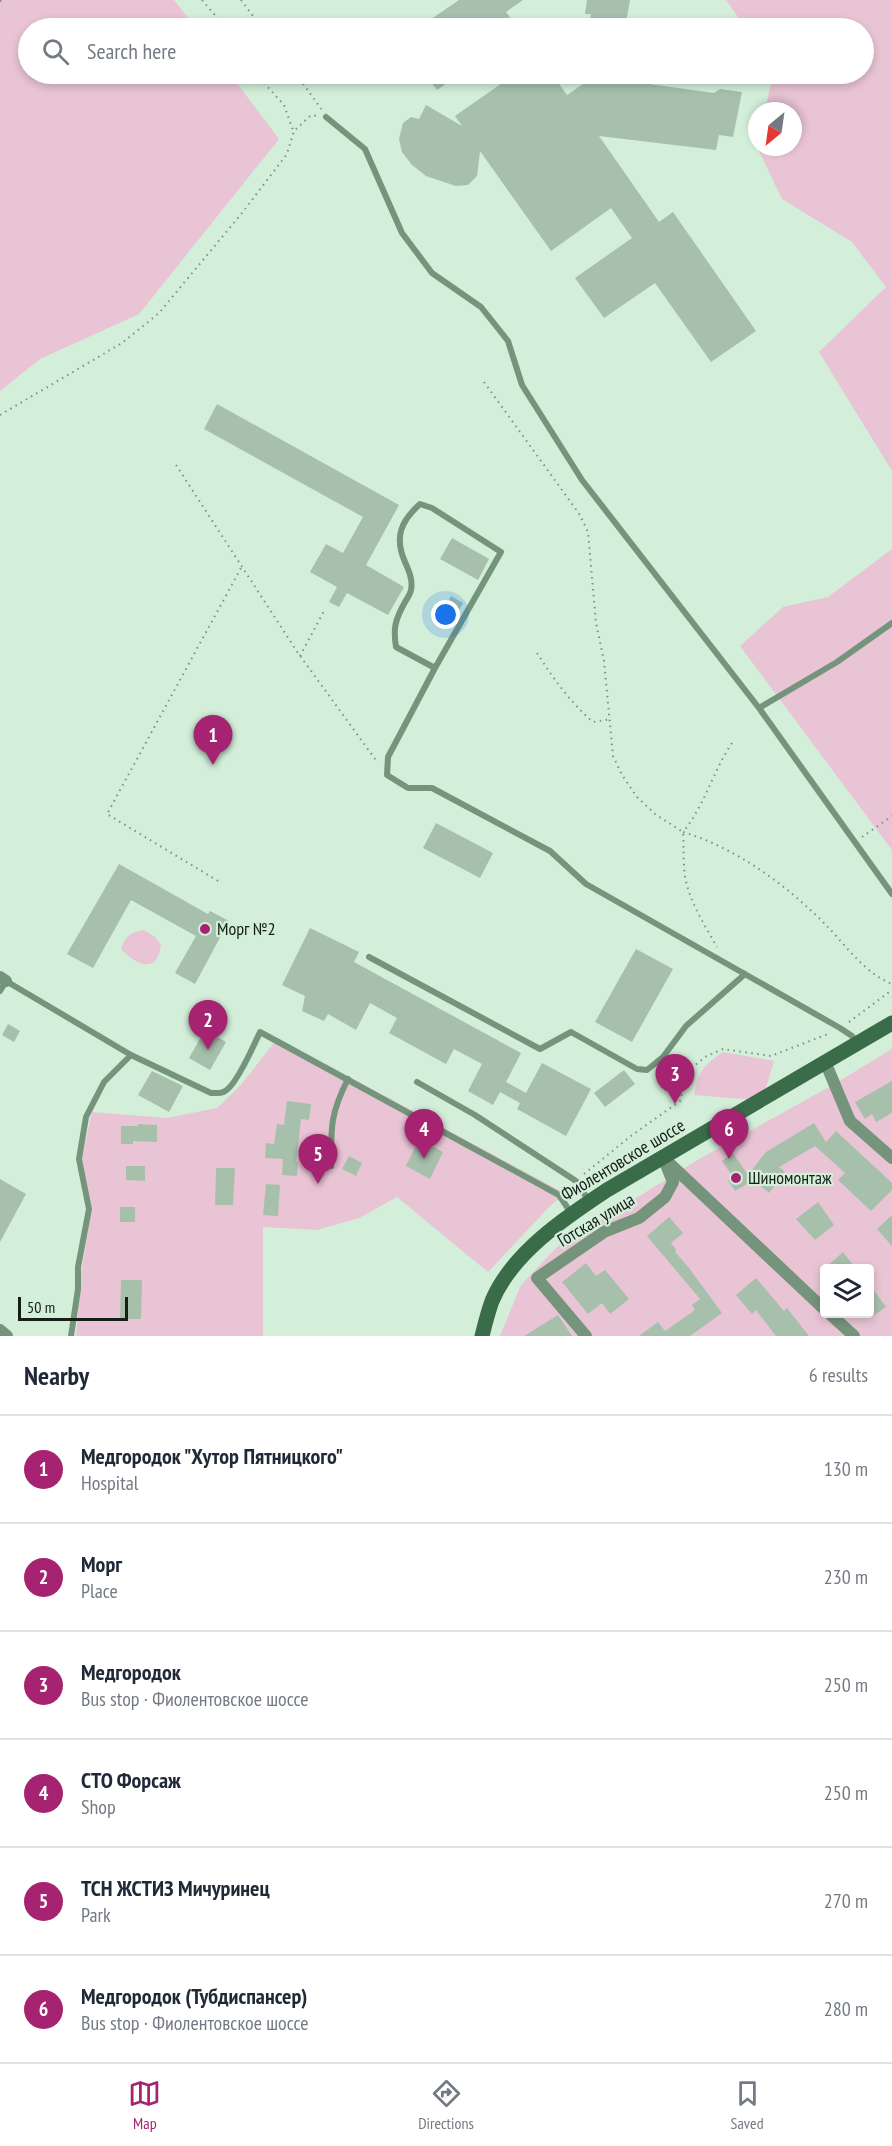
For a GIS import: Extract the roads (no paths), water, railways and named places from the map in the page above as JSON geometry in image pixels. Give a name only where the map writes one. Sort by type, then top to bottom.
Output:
[{"type":"main road","name":"Фиолентовское шоссе","points":[[482,1336],[493,1299],[516,1262],[571,1213],[892,1023]]},
{"type":"street","points":[[826,1064],[850,1121],[892,1158]]},
{"type":"street","points":[[663,1157],[820,1304]]},
{"type":"street","name":"Готская улица","points":[[586,1336],[537,1278],[604,1232],[639,1218],[665,1197],[674,1182],[663,1157]]},
{"type":"street","points":[[834,1318],[854,1336]]},
{"type":"street","points":[[0,1330],[7,1336]]},
{"type":"lane","points":[[326,117],[365,149],[402,233],[432,273],[481,307],[508,341],[522,385],[582,480],[759,708],[892,894]]},
{"type":"lane","points":[[435,668],[396,647],[393,629],[399,612],[411,591],[411,576],[403,557],[399,535],[407,516],[420,504],[432,508],[501,552],[435,668],[388,757],[387,775],[408,788],[432,788],[550,851],[586,884],[840,1028],[852,1036],[857,1044]]},
{"type":"lane","points":[[759,708],[837,662],[892,623]]},
{"type":"lane","points":[[369,957],[540,1049],[572,1032],[637,1068],[647,1070],[663,1057],[686,1026],[745,974]]},
{"type":"lane","points":[[2,983],[131,1055],[211,1093],[219,1094],[227,1091],[260,1032],[560,1195],[571,1213]]},
{"type":"lane","points":[[71,1336],[78,1289],[78,1267],[89,1209],[80,1159],[86,1117],[104,1082],[131,1055]]},
{"type":"lane","points":[[332,1166],[332,1118],[348,1079]]},
{"type":"lane","points":[[417,1082],[475,1115],[576,1181],[590,1201]]},
{"type":"place","name":"Медгородок \"Хутор Пятницкого\"","points":[[213,765]]},
{"type":"place","name":"Морг №2","points":[[205,929]]},
{"type":"place","name":"Морг","points":[[208,1050]]},
{"type":"place","name":"Медгородок","points":[[675,1104]]},
{"type":"place","name":"СТО Форсаж","points":[[424,1159]]},
{"type":"place","name":"Медгородок (Тубдиспансер)","points":[[729,1159]]},
{"type":"place","name":"Шиномонтаж","points":[[736,1178]]},
{"type":"place","name":"ТСН ЖСТИЗ Мичуринец","points":[[318,1184]]}]
